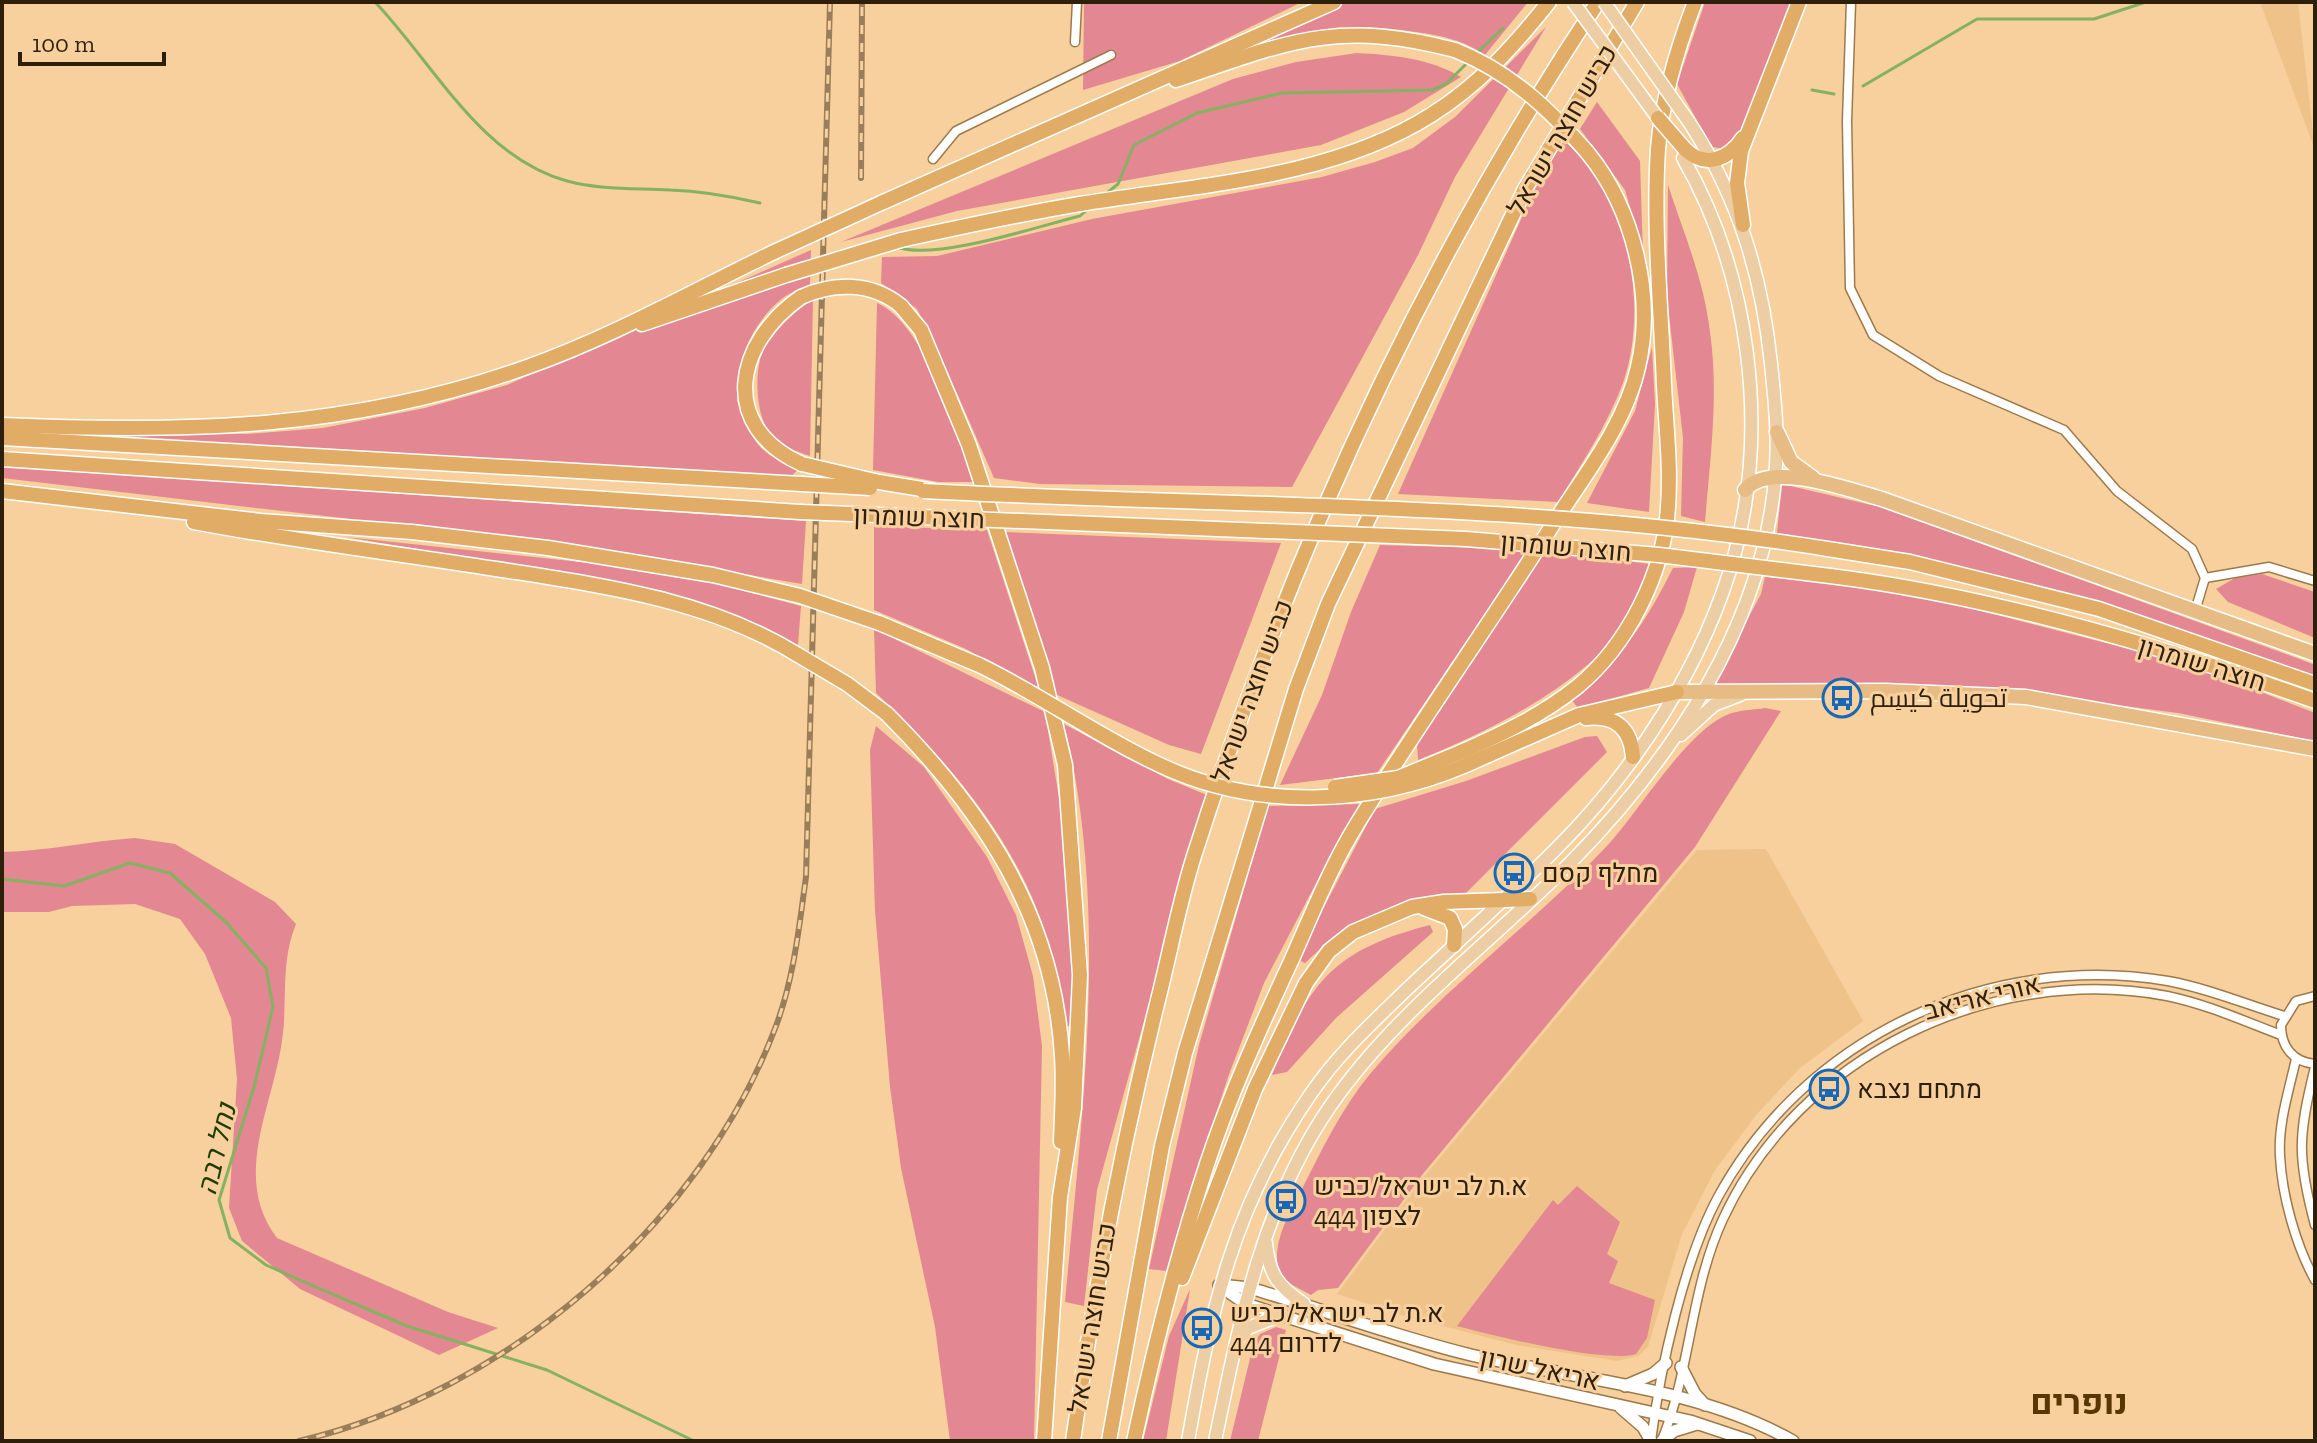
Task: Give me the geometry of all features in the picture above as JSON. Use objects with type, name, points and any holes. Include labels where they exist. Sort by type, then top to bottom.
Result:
[{"type":"highway","points":[[570,349],[881,203],[1078,114],[1200,66],[1334,2]]},
{"type":"highway","points":[[2,425],[178,430],[340,416],[479,382],[786,275],[901,240],[1077,204],[1319,162],[1377,142],[1429,117],[1470,88],[1506,54],[1549,2]]},
{"type":"highway","name":"כביש חוצה ישראל","points":[[1073,1441],[1090,1316],[1123,1140],[1193,858],[1285,598],[1353,439],[1472,204],[1598,2]]},
{"type":"highway","name":"כביש חוצה ישראל","points":[[1109,1441],[1162,1146],[1185,1053],[1296,689],[1328,604],[1525,189],[1637,2]]},
{"type":"highway","points":[[1464,759],[1578,686],[1623,635],[1653,572],[1664,533],[1669,487],[1658,234],[1658,145],[1671,76],[1695,2]]},
{"type":"highway","points":[[1743,225],[1737,183],[1745,135],[1799,2]]},
{"type":"highway","points":[[1134,1441],[1169,1288],[1208,1161],[1251,1047],[1318,898],[1355,828],[1586,474],[1627,401],[1638,368],[1643,332],[1641,291],[1628,223],[1605,173],[1539,100],[1479,59],[1405,38],[1342,33],[1200,66]]},
{"type":"highway","points":[[1658,118],[1683,153],[1699,159],[1713,161],[1728,154],[1745,135]]},
{"type":"highway","points":[[879,485],[802,464],[773,449],[757,433],[746,392],[757,341],[777,314],[801,297],[821,288],[850,286],[869,289],[901,306],[921,330],[969,445],[1042,668],[1065,765],[1080,975],[1074,1108],[1060,1197]]},
{"type":"highway","points":[[1777,432],[1791,462],[1828,485]]},
{"type":"highway","name":"חוצה שומרון","points":[[2,438],[802,484],[879,485],[927,491],[1597,521],[1751,536],[1910,562],[2099,609],[2315,684]]},
{"type":"highway","name":"חוצה שומרון","points":[[2,459],[800,512],[1466,539],[1659,555],[1909,586],[2196,658],[2315,701]]},
{"type":"highway","points":[[1745,490],[1751,483],[1776,476],[1828,485],[1940,518],[2315,654]]},
{"type":"highway","points":[[2,491],[548,548],[659,564],[800,596],[879,623],[979,665],[1186,776],[1275,796],[1330,797],[1384,791],[1616,703],[1703,690],[1885,691],[2026,697],[2315,749]]},
{"type":"highway","points":[[68,499],[289,540],[551,577],[665,599],[744,627],[847,684],[887,714],[962,795],[1007,861],[1024,899],[1049,979],[1062,1056],[1060,1197],[1044,1441]]},
{"type":"highway","points":[[1554,725],[1594,717],[1617,722],[1630,735],[1633,757]]},
{"type":"highway","points":[[1152,1365],[1231,1145],[1306,983],[1329,951],[1353,932],[1412,907],[1444,902],[1530,899]]},
{"type":"highway","points":[[1412,907],[1438,911],[1450,918],[1455,929],[1454,945]]},
{"type":"main road","points":[[1573,2],[1658,118]]},
{"type":"main road","points":[[1604,2],[1689,122],[1713,161],[1743,225],[1762,299],[1777,432],[1776,476],[1756,580],[1739,622],[1703,690],[1652,768]]},
{"type":"main road","points":[[1188,1441],[1219,1285],[1254,1192],[1311,1093],[1366,1027],[1559,846],[1633,757],[1677,692],[1727,578],[1736,550],[1745,490],[1750,403],[1747,359],[1737,297],[1708,204],[1683,153]]},
{"type":"main road","points":[[1215,1441],[1246,1304],[1266,1236],[1299,1160],[1329,1107],[1380,1043],[1578,854],[1652,768],[1714,705],[1757,692]]},
{"type":"main road","points":[[1266,1236],[1270,1273],[1281,1288],[1304,1304]]},
{"type":"main road","name":"אריאל שרון","points":[[1219,1285],[1250,1288],[1474,1356],[1706,1405],[1758,1423],[1793,1441]]},
{"type":"main road","name":"אריאל שרון","points":[[1219,1285],[1246,1304],[1434,1364],[1698,1424],[1750,1441]]},
{"type":"main road","points":[[1237,1342],[1248,1328],[1281,1315]]},
{"type":"main road","points":[[1623,1387],[1653,1374],[1666,1363]]},
{"type":"main road","points":[[1681,1367],[1695,1394],[1706,1405]]},
{"type":"main road","points":[[1618,1406],[1640,1423],[1651,1441]]},
{"type":"main road","points":[[1662,1441],[1674,1431],[1698,1424]]},
{"type":"street","points":[[1075,42],[1077,2]]},
{"type":"street","points":[[1851,2],[1847,121],[1850,288],[1873,335],[1939,376],[2064,430],[2117,491],[2192,549],[2205,578],[2195,611]]},
{"type":"street","points":[[933,159],[956,131],[1111,55]]},
{"type":"street","points":[[2205,578],[2269,567],[2315,581]]},
{"type":"street","name":"אורי אריאב","points":[[1651,1441],[1685,1278],[1719,1195],[1779,1109],[1843,1054],[1876,1033],[1950,999],[2037,980],[2080,977],[2167,981],[2284,1016]]},
{"type":"street","name":"אורי אריאב","points":[[1662,1441],[1699,1282],[1732,1202],[1764,1151],[1790,1119],[1840,1075],[1883,1045],[1969,1009],[2038,994],[2080,991],[2165,996],[2203,1005],[2281,1035]]},
{"type":"street","points":[[2315,996],[2296,1001],[2284,1016],[2281,1035],[2296,1059],[2315,1066],[2303,1116],[2299,1155],[2315,1225]]},
{"type":"street","points":[[2296,1059],[2283,1113],[2279,1156],[2295,1228],[2315,1280]]},
{"type":"shaded area","points":[[1084,2],[1302,2],[1180,61],[1083,90]]},
{"type":"shaded area","points":[[1342,2],[1528,2],[1485,55],[1444,37],[1367,28],[1324,30],[1234,52]]},
{"type":"shaded area","points":[[1705,2],[1793,2],[1740,133],[1731,144],[1721,148],[1711,146],[1677,84]]},
{"type":"shaded area","points":[[2260,2],[2298,2],[2315,150]]},
{"type":"shaded area","points":[[1546,27],[1455,177],[1418,255],[1292,487],[1040,484],[994,478],[917,309],[881,283],[882,257],[937,256],[1092,219],[1322,177],[1375,162],[1413,148],[1455,117]]},
{"type":"shaded area","points":[[1357,53],[1424,62],[1461,77],[1404,112],[1321,145],[957,211],[841,242],[1233,79],[1296,62]]},
{"type":"shaded area","points":[[1597,102],[1640,161],[1643,255],[1625,190],[1580,129]]},
{"type":"shaded area","points":[[1563,139],[1589,166],[1606,193],[1626,246],[1632,274],[1634,330],[1630,357],[1623,383],[1609,414],[1558,502],[1398,494],[1535,188]]},
{"type":"shaded area","points":[[1668,185],[1703,294],[1713,355],[1713,427],[1705,522],[1681,516],[1683,438],[1667,297]]},
{"type":"shaded area","points":[[811,250],[810,284],[781,299],[764,316],[745,350],[738,388],[746,426],[765,452],[798,470],[790,477],[541,466],[23,431],[247,434],[323,428],[425,408],[507,385]]},
{"type":"shaded area","points":[[813,299],[810,456],[781,443],[766,428],[759,405],[757,379],[765,347],[787,320]]},
{"type":"shaded area","points":[[877,303],[895,315],[925,356],[975,482],[938,482],[873,470]]},
{"type":"shaded area","points":[[1652,347],[1655,404],[1649,512],[1587,503],[1635,411]]},
{"type":"shaded area","points":[[2,467],[806,521],[802,584],[580,546],[2,478]]},
{"type":"shaded area","points":[[1782,484],[1880,507],[2305,661],[2315,665],[2315,678],[2097,601],[1925,559],[1777,533]]},
{"type":"shaded area","points":[[874,526],[987,530],[1039,689],[966,649],[874,610]]},
{"type":"shaded area","points":[[1004,532],[1281,543],[1201,754],[1169,745],[1055,694]]},
{"type":"shaded area","points":[[346,537],[637,568],[702,580],[801,606],[798,645],[743,619],[664,591]]},
{"type":"shaded area","points":[[1380,545],[1529,549],[1377,773],[1280,785],[1322,695],[1351,612]]},
{"type":"shaded area","points":[[1545,552],[1650,564],[1630,616],[1613,640],[1564,683],[1505,720],[1418,760],[1417,744]]},
{"type":"shaded area","points":[[1697,567],[1684,612],[1649,688],[1578,708],[1570,698],[1604,670],[1630,640],[1673,568]]},
{"type":"shaded area","points":[[2262,574],[2315,592],[2315,638],[2228,602],[2216,589],[2235,578]]},
{"type":"shaded area","points":[[1765,577],[1903,591],[2188,664],[2315,713],[2315,741],[2178,713],[2016,692],[1712,686],[1761,594]]},
{"type":"shaded area","points":[[874,629],[1045,712],[1067,847],[1074,1026],[1064,1026],[1053,962],[1039,915],[1004,844],[958,779],[876,693]]},
{"type":"shaded area","points":[[1765,708],[1781,711],[1695,847],[1422,1175],[1338,1288],[1318,1290],[1311,1295],[1281,1279],[1277,1255],[1281,1233],[1333,1129],[1370,1074],[1426,1014],[1606,847],[1697,737],[1729,714]]},
{"type":"shaded area","points":[[1064,724],[1168,779],[1207,795],[1097,1190],[1084,1306],[1065,1302],[1084,1085],[1089,939],[1086,866],[1078,794]]},
{"type":"shaded area","points":[[876,726],[924,767],[987,857],[1016,915],[1033,976],[1042,1046],[1034,1441],[950,1441],[935,1327],[901,1168],[890,1087],[875,911],[870,750]]},
{"type":"shaded area","points":[[1597,736],[1607,752],[1461,898],[1415,903],[1376,914],[1341,933],[1305,963],[1297,959],[1375,809],[1466,781],[1585,737]]},
{"type":"shaded area","points":[[1364,804],[1313,889],[1264,983],[1228,1077],[1166,1271],[1149,1269],[1199,1045],[1268,806]]},
{"type":"shaded area","points":[[135,838],[175,844],[275,902],[296,924],[286,968],[282,1041],[256,1166],[257,1191],[264,1215],[277,1238],[448,1312],[498,1328],[439,1355],[300,1289],[242,1241],[229,1208],[237,1079],[231,1018],[205,954],[180,919],[135,904],[72,906],[49,912],[2,912],[2,852]]},
{"type":"shaded area","points":[[1766,849],[1863,1021],[1800,1068],[1757,1114],[1715,1170],[1682,1234],[1648,1347],[1638,1356],[1617,1361],[1516,1345],[1405,1316],[1337,1294],[1423,1178],[1697,850]]},
{"type":"shaded area","points":[[1430,925],[1433,932],[1336,1018],[1287,1072],[1272,1075],[1298,1017],[1328,975],[1346,959],[1369,946]]},
{"type":"shaded area","points":[[1577,1186],[1620,1222],[1607,1254],[1618,1261],[1609,1283],[1655,1300],[1647,1338],[1636,1354],[1621,1356],[1576,1352],[1457,1326],[1553,1200],[1558,1205]]},
{"type":"shaded area","points":[[1190,1289],[1166,1441],[1143,1441],[1169,1336]]},
{"type":"shaded area","points":[[1276,1327],[1286,1330],[1258,1441],[1230,1441],[1254,1342],[1260,1334]]},
{"type":"waterway","points":[[375,2],[460,106],[509,152],[536,169],[567,181],[592,186],[693,191],[760,203]]},
{"type":"waterway","points":[[1863,86],[1977,19],[2094,19],[2146,2]]},
{"type":"waterway","points":[[1477,53],[1503,28]]},
{"type":"waterway","points":[[1107,193],[1118,184],[1134,145],[1197,113],[1282,93],[1432,90],[1446,84],[1469,61]]},
{"type":"waterway","points":[[1812,90],[1834,94]]},
{"type":"waterway","points":[[897,247],[935,250],[960,246],[1080,216],[1089,208]]},
{"type":"waterway","name":"נחל רבה","points":[[2,879],[64,886],[130,863],[170,873],[227,923],[266,968],[273,1007],[254,1087],[219,1200],[230,1238],[266,1265],[309,1284],[407,1326],[547,1370],[694,1441]]},
{"type":"railway","points":[[299,1441],[376,1418],[450,1384],[521,1341],[587,1290],[647,1232],[699,1168],[743,1099],[776,1026],[792,971],[806,877],[830,2]]},
{"type":"railway","points":[[861,178],[862,2]]},
{"type":"place","name":"تحويلة كيسِم","points":[[1842,698]]},
{"type":"place","name":"מחלף קסם","points":[[1514,873]]},
{"type":"place","name":"מתחם נצבא","points":[[1829,1089]]},
{"type":"place","name":"א.ת לב ישראל/כביש 444 לצפון","points":[[1286,1201]]},
{"type":"place","name":"א.ת לב ישראל/כביש 444 לדרום","points":[[1202,1328]]},
{"type":"district","name":"נופרים","points":[[2079,1402]]}]
